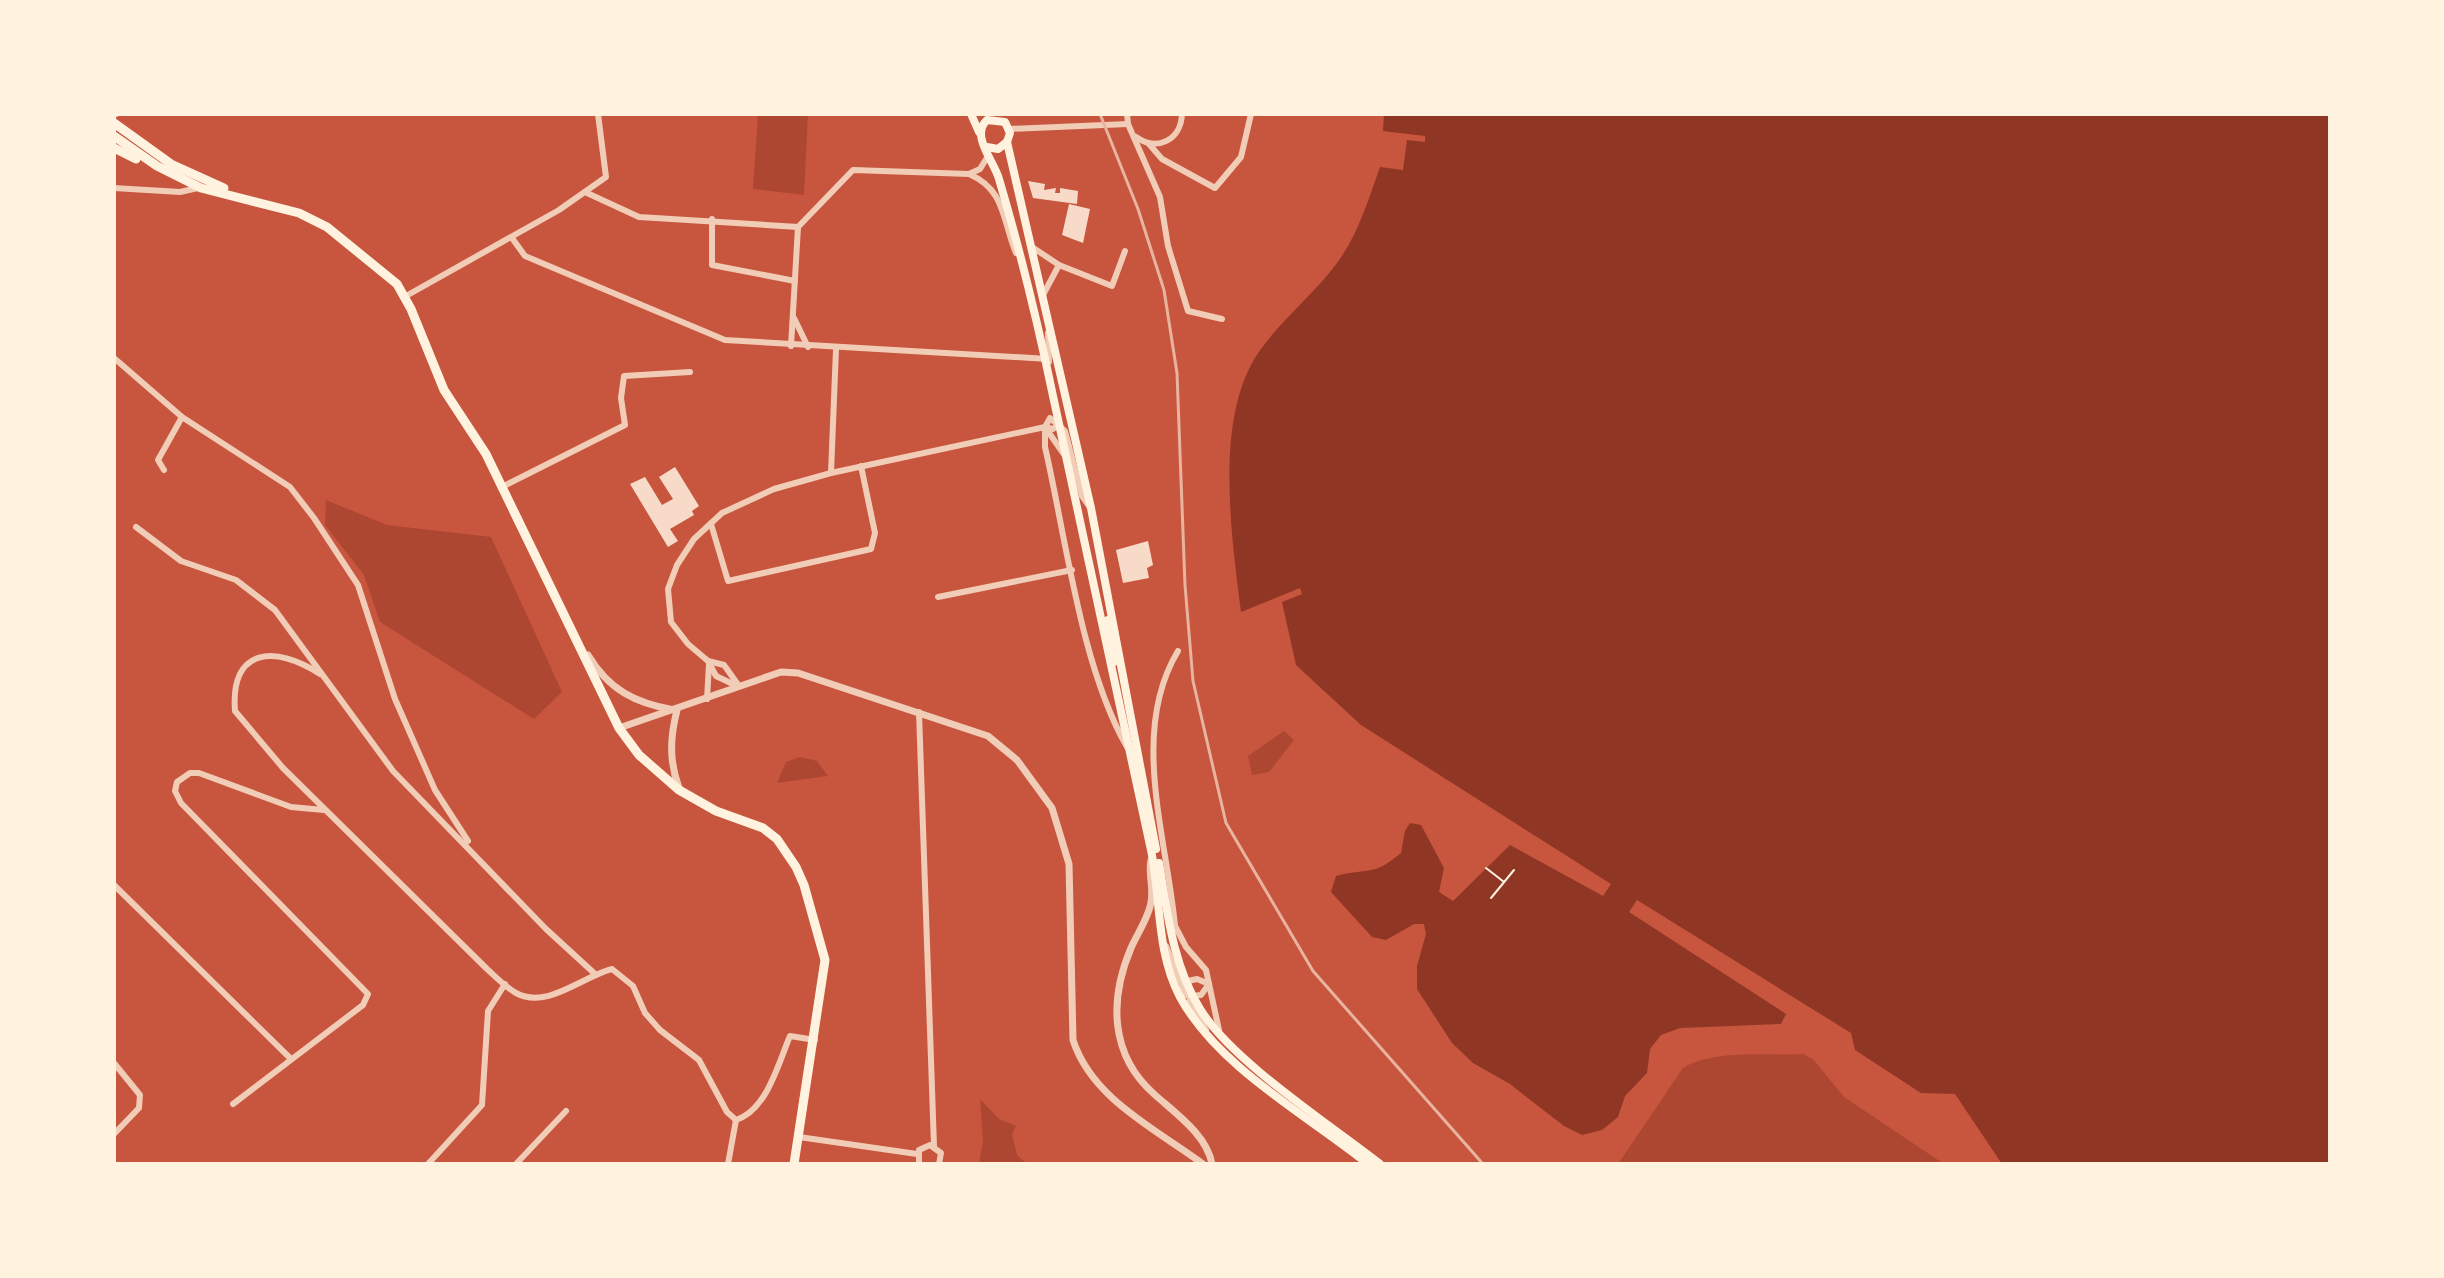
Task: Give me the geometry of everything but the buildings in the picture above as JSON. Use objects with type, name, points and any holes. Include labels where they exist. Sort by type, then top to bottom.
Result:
[{"type":"highway","points":[[115,115],[119,129],[157,166],[201,188]]},
{"type":"highway","points":[[119,129],[155,154],[212,183],[299,213],[327,227],[385,273],[406,296],[444,390],[486,454],[619,728],[639,755],[679,790],[716,811],[763,828],[777,839],[796,867],[811,903],[825,960],[794,1164]]},
{"type":"highway","points":[[114,148],[148,167],[201,188],[260,201]]},
{"type":"main road","points":[[971,114],[988,150],[1008,207],[1062,424],[1112,676],[1152,853],[1162,939],[1179,996],[1207,1035],[1237,1063],[1368,1164]]},
{"type":"main road","points":[[979,134],[985,122],[995,116],[1009,129],[1007,142],[1106,580],[1166,905],[1177,957],[1192,996],[1219,1034],[1252,1064],[1380,1164]]},
{"type":"main road","points":[[988,150],[998,149],[1007,142]]},
{"type":"main road","points":[[1106,580],[1114,661],[1112,676]]},
{"type":"street","points":[[406,296],[512,238],[587,193],[606,177],[598,114]]},
{"type":"street","points":[[1149,144],[1171,139],[1181,126],[1182,114]]},
{"type":"street","points":[[1136,137],[1149,144],[1162,159],[1215,188],[1228,177],[1241,157],[1251,114]]},
{"type":"street","points":[[1009,129],[1117,124],[1127,117],[1160,197],[1168,246],[1188,311],[1222,319]]},
{"type":"street","points":[[791,346],[798,227],[853,170],[969,174],[980,169],[988,150]]},
{"type":"street","points":[[969,174],[992,187],[1020,261]]},
{"type":"street","points":[[114,188],[180,192],[201,188]]},
{"type":"street","points":[[587,193],[639,217],[712,219],[798,227]]},
{"type":"street","points":[[712,219],[712,265],[795,281]]},
{"type":"street","points":[[512,238],[525,256],[725,340],[836,349],[1046,359]]},
{"type":"street","points":[[1032,247],[1059,265],[1112,286],[1125,251]]},
{"type":"street","points":[[1043,295],[1059,265]]},
{"type":"street","points":[[1048,317],[1046,359],[1082,496],[1091,508]]},
{"type":"street","points":[[794,318],[808,347]]},
{"type":"street","points":[[831,473],[836,349]]},
{"type":"street","points":[[114,358],[182,417],[290,487],[358,585],[395,699],[435,790],[477,854]]},
{"type":"street","points":[[502,487],[625,425],[621,398],[624,376],[690,372]]},
{"type":"street","points":[[1053,393],[1050,418],[1045,427],[1045,447],[1096,675],[1113,723],[1128,749]]},
{"type":"street","points":[[164,470],[158,460],[182,417]]},
{"type":"street","points":[[1050,418],[1062,424]]},
{"type":"street","points":[[739,686],[716,676],[708,661],[688,644],[671,622],[668,589],[677,565],[694,539],[722,513],[774,489],[831,473],[1045,427],[1053,429],[1062,424]]},
{"type":"street","points":[[1045,427],[1067,460]]},
{"type":"street","points":[[711,524],[728,581],[871,549],[875,533],[861,466]]},
{"type":"street","points":[[136,527],[181,561],[236,580],[275,610],[393,771],[477,854],[546,929],[594,973]]},
{"type":"street","points":[[938,597],[1072,570]]},
{"type":"street","points":[[563,615],[609,684],[639,703],[677,710]]},
{"type":"street","points":[[1178,651],[1167,668],[1155,716],[1154,760],[1175,926],[1186,947],[1206,970],[1219,1034]]},
{"type":"street","points":[[320,674],[295,658],[269,654],[248,665],[236,679],[235,711],[324,810],[517,994],[536,997],[564,992],[594,973],[612,969],[633,986],[645,1013],[699,1060],[727,1112],[736,1120]]},
{"type":"street","points":[[708,661],[724,665],[739,686]]},
{"type":"street","points":[[707,699],[708,661]]},
{"type":"street","points":[[619,728],[781,672],[798,673],[988,736],[1017,760],[1052,808],[1069,864],[1073,1040],[1079,1059],[1104,1091],[1203,1164]]},
{"type":"street","points":[[1096,675],[1112,676]]},
{"type":"street","points":[[677,710],[670,738],[672,764],[679,790]]},
{"type":"street","points":[[919,712],[934,1146],[941,1153],[939,1164]]},
{"type":"street","points":[[233,1104],[363,1005],[368,994],[366,987],[181,803],[175,791],[182,777],[199,773],[291,807],[324,810]]},
{"type":"street","points":[[1152,853],[1148,872],[1151,904],[1120,983],[1116,1006],[1119,1043],[1124,1059],[1138,1081],[1199,1138],[1207,1147],[1212,1164]]},
{"type":"street","points":[[114,885],[291,1059]]},
{"type":"street","points":[[1162,939],[1186,995],[1201,995],[1209,984]]},
{"type":"street","points":[[1188,981],[1197,979],[1209,984]]},
{"type":"street","points":[[428,1164],[482,1105],[488,1011],[505,984]]},
{"type":"street","points":[[1192,996],[1207,1035]]},
{"type":"street","points":[[736,1120],[749,1116],[768,1087],[790,1036],[815,1040]]},
{"type":"street","points":[[114,1063],[140,1095],[139,1108],[114,1134]]},
{"type":"street","points":[[516,1164],[566,1111]]},
{"type":"street","points":[[728,1164],[736,1120]]},
{"type":"street","points":[[799,1137],[917,1154],[926,1146],[934,1146]]},
{"type":"street","points":[[917,1154],[919,1164]]},
{"type":"path","points":[[1486,868],[1504,882]]},
{"type":"path","points":[[1491,898],[1514,870]]},
{"type":"shaded area","points":[[758,114],[808,114],[804,195],[753,189]]},
{"type":"shaded area","points":[[1384,114],[2330,114],[2330,1164],[2002,1164],[1955,1094],[1921,1093],[1855,1050],[1851,1033],[1637,900],[1629,912],[1786,1014],[1781,1024],[1680,1028],[1661,1035],[1650,1049],[1647,1073],[1625,1096],[1618,1117],[1602,1130],[1582,1135],[1564,1126],[1510,1084],[1473,1063],[1452,1043],[1417,989],[1417,966],[1426,934],[1424,924],[1414,924],[1386,940],[1372,937],[1331,892],[1336,876],[1376,869],[1391,861],[1401,853],[1405,831],[1410,823],[1421,825],[1444,868],[1439,892],[1453,901],[1510,845],[1603,896],[1611,884],[1361,725],[1296,665],[1282,602],[1302,594],[1300,588],[1241,612],[1231,520],[1233,421],[1251,365],[1267,340],[1342,256],[1361,219],[1380,167],[1403,170],[1407,140],[1425,142],[1425,136],[1383,131]]},
{"type":"shaded area","points":[[326,500],[387,525],[491,537],[562,692],[534,719],[380,622],[364,575],[325,525]]},
{"type":"shaded area","points":[[1284,731],[1294,740],[1269,772],[1252,775],[1248,756]]},
{"type":"shaded area","points":[[800,757],[817,761],[828,776],[777,783],[786,762]]},
{"type":"shaded area","points":[[1803,1054],[1813,1059],[1844,1097],[1944,1164],[1618,1164],[1683,1068],[1726,1056]]},
{"type":"shaded area","points":[[980,1099],[999,1119],[1016,1126],[1012,1134],[1017,1155],[1027,1164],[979,1164],[983,1141]]},
{"type":"railway","points":[[1100,114],[1138,209],[1164,290],[1177,373],[1185,585],[1193,681],[1226,823],[1313,971],[1483,1164]]}]
